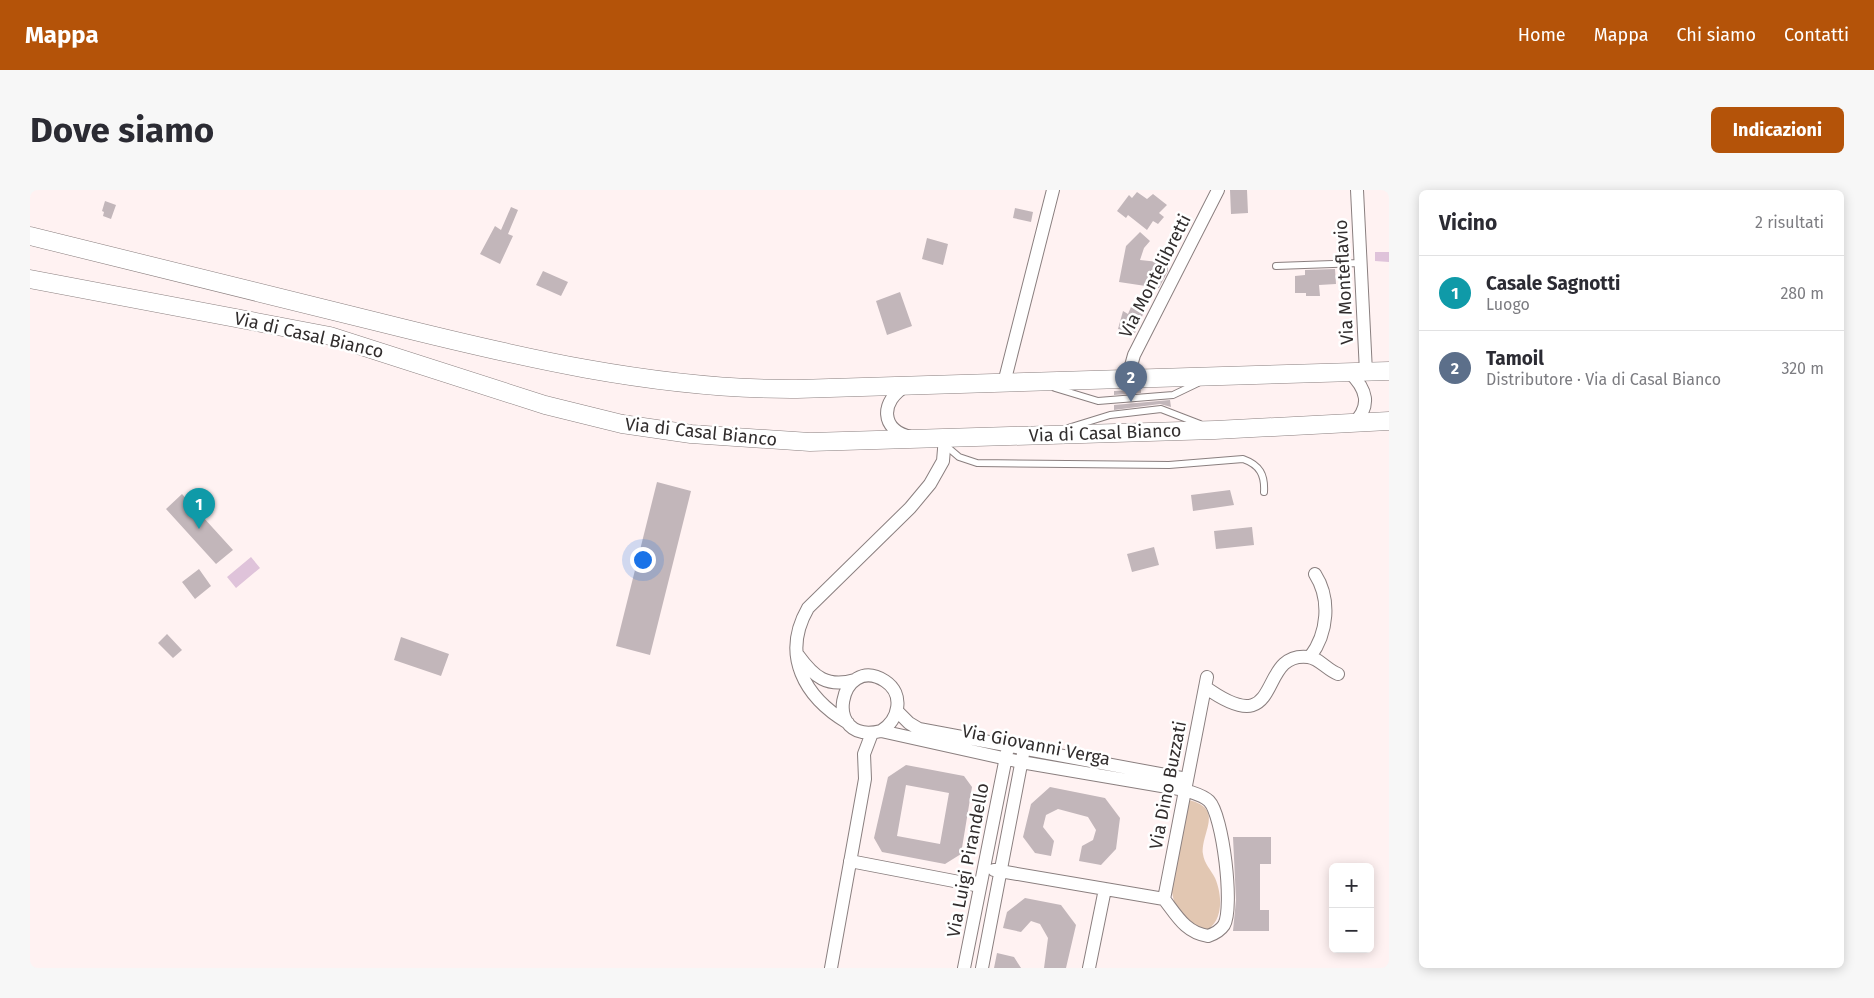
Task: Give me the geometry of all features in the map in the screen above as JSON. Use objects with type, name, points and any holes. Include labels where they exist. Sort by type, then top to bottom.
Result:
[{"type":"main road","name":"Via di Casal Bianco","points":[[30,236],[472,345],[619,373],[764,389],[1389,371]]},
{"type":"main road","name":"Via di Casal Bianco","points":[[30,279],[330,336],[390,353],[531,401],[647,428],[691,434],[792,442],[915,438],[945,441],[1042,435],[1215,430],[1389,421]]},
{"type":"street","points":[[1004,383],[1053,190]]},
{"type":"street","name":"Via Montelibretti","points":[[1127,380],[1134,354],[1218,190]]},
{"type":"street","name":"Via Monteflavio","points":[[1358,190],[1361,263],[1358,372]]},
{"type":"street","points":[[1353,424],[1364,411],[1366,398],[1358,372]]},
{"type":"street","points":[[906,386],[890,399],[888,417],[896,431],[915,438]]},
{"type":"street","points":[[876,732],[863,732],[835,715],[813,692],[800,674],[795,652],[799,625],[808,608],[919,497],[938,472],[943,461],[945,441]]},
{"type":"street","points":[[1315,574],[1323,586],[1326,604],[1323,634],[1318,647],[1310,657],[1322,664],[1328,671],[1338,674]]},
{"type":"street","points":[[795,652],[811,673],[827,681],[845,683],[864,677],[883,680],[896,694],[897,711],[894,720],[876,732],[864,754]]},
{"type":"street","name":"Via Dino Buzzati","points":[[1164,899],[1206,682],[1226,702],[1239,707],[1251,706],[1261,701],[1268,693],[1277,671],[1287,662],[1298,658],[1310,657]]},
{"type":"street","points":[[833,968],[865,779],[864,754],[841,705],[843,695],[855,680]]},
{"type":"street","name":"Via Giovanni Verga","points":[[897,711],[909,723],[919,729],[1025,748],[1186,784]]},
{"type":"street","name":"Via Giovanni Verga","points":[[876,732],[1021,762],[1186,784]]},
{"type":"street","name":"Via Luigi Pirandello","points":[[964,968],[1009,746]]},
{"type":"street","name":"Via Luigi Pirandello","points":[[982,968],[1025,748]]},
{"type":"street","points":[[984,868],[1164,899],[1188,930],[1197,935],[1208,936],[1223,926],[1228,912],[1227,888],[1217,816],[1210,802],[1186,784]]},
{"type":"street","points":[[850,861],[980,886]]},
{"type":"street","points":[[1089,968],[1105,889]]},
{"type":"lane","points":[[1276,266],[1361,263]]},
{"type":"lane","points":[[1036,382],[1098,401],[1173,395],[1212,376]]},
{"type":"lane","points":[[945,441],[959,457],[977,463],[1169,465],[1243,459],[1252,462],[1261,470],[1265,482],[1264,492]]},
{"type":"shaded area","points":[[1375,252],[1389,252],[1389,262],[1375,261]]},
{"type":"shaded area","points":[[251,557],[260,568],[236,588],[227,577]]},
{"type":"shaded area","points":[[1189,800],[1200,804],[1209,815],[1203,854],[1217,884],[1220,906],[1213,926],[1207,930],[1197,930],[1175,906],[1171,888]]},
{"type":"building","points":[[1230,190],[1247,190],[1248,213],[1231,214]]},
{"type":"building","points":[[1137,192],[1147,199],[1153,194],[1167,205],[1159,213],[1164,217],[1158,224],[1153,221],[1147,230],[1128,215],[1126,218],[1117,211],[1129,195],[1132,198]]},
{"type":"building","points":[[105,201],[116,205],[111,219],[103,216],[104,212],[102,211]]},
{"type":"building","points":[[511,207],[518,210],[508,234],[513,236],[500,264],[480,254],[495,226],[501,230]]},
{"type":"building","points":[[1015,208],[1033,212],[1031,222],[1013,218]]},
{"type":"building","points":[[1140,232],[1150,241],[1144,248],[1140,260],[1168,263],[1168,271],[1159,288],[1119,282],[1126,246]]},
{"type":"building","points":[[927,238],[948,244],[943,265],[922,259]]},
{"type":"building","points":[[1335,269],[1336,284],[1319,285],[1320,296],[1306,296],[1306,293],[1295,293],[1295,276],[1305,275],[1305,270]]},
{"type":"building","points":[[543,271],[568,282],[561,296],[536,285]]},
{"type":"building","points":[[900,292],[912,326],[887,335],[876,301]]},
{"type":"building","points":[[1131,307],[1144,312],[1135,333],[1127,329],[1125,332],[1118,329],[1123,311],[1128,314]]},
{"type":"building","points":[[1141,390],[1141,393],[1114,395],[1114,391]]},
{"type":"building","points":[[1170,400],[1171,407],[1160,404],[1114,410],[1114,405]]},
{"type":"building","points":[[657,482],[691,491],[650,655],[616,646]]},
{"type":"building","points":[[1230,490],[1234,505],[1193,511],[1191,495]]},
{"type":"building","points":[[182,494],[233,550],[216,564],[166,509]]},
{"type":"building","points":[[1252,527],[1254,545],[1216,549],[1214,531]]},
{"type":"building","points":[[1154,547],[1159,565],[1132,572],[1127,554]]},
{"type":"building","points":[[199,569],[211,586],[195,599],[182,582]]},
{"type":"building","points":[[167,634],[182,650],[173,658],[158,643]]},
{"type":"building","points":[[401,637],[449,654],[441,676],[394,660]]},
{"type":"building","points":[[906,765],[964,776],[972,787],[961,854],[945,864],[882,852],[874,838],[888,777]],"holes":[[[906,785],[949,793],[940,844],[897,836]]]},
{"type":"building","points":[[1050,787],[1105,798],[1120,818],[1116,849],[1101,865],[1079,861],[1082,846],[1093,840],[1096,830],[1088,817],[1058,809],[1046,815],[1043,827],[1054,841],[1051,856],[1035,853],[1023,837],[1031,804]]},
{"type":"building","points":[[1233,837],[1271,837],[1271,864],[1260,864],[1260,910],[1269,910],[1269,931],[1233,931],[1236,900]]},
{"type":"building","points":[[1025,898],[1061,905],[1076,925],[1066,968],[1044,968],[1048,938],[1040,924],[1031,921],[1021,932],[1003,928],[1007,912]]},
{"type":"building","points":[[997,953],[1014,957],[1021,968],[994,968]]},
{"type":"place","name":"Tamoil","points":[[1131,402]]},
{"type":"place","name":"Casale Sagnotti","points":[[199,529]]}]
